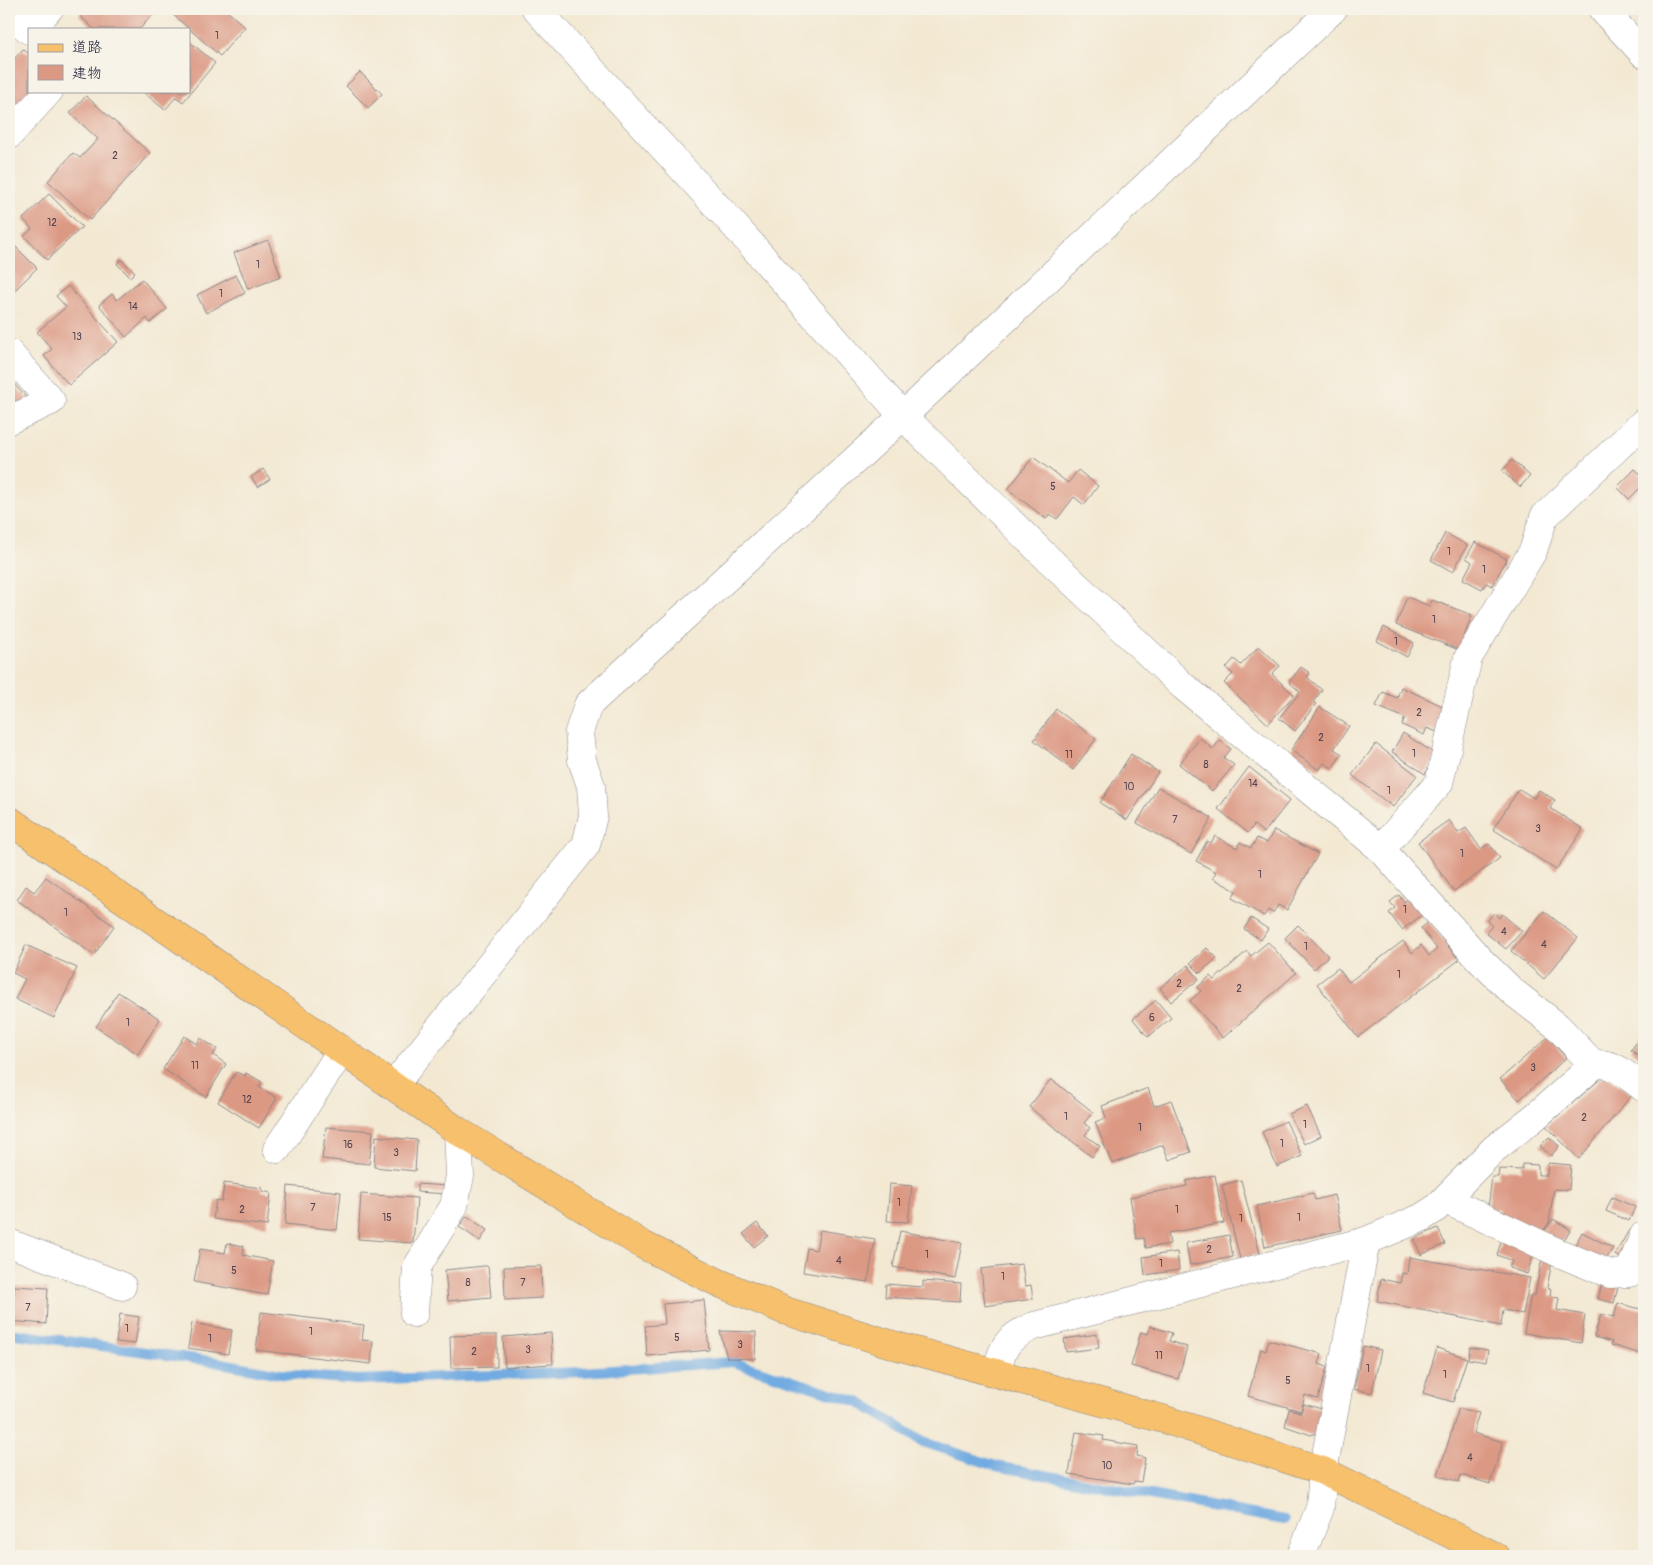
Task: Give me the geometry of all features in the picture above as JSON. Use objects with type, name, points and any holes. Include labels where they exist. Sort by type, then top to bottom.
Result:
[{"type":"main road","points":[[9,820],[458,1131],[643,1245],[719,1282],[786,1311],[897,1346],[1163,1419],[1323,1471],[1495,1556]]},
{"type":"street","points":[[31,28],[50,9]]},
{"type":"street","points":[[536,9],[734,225],[903,416],[1041,552],[1183,686],[1381,850],[1480,960],[1512,992],[1557,1026],[1594,1065]]},
{"type":"street","points":[[394,1085],[586,845],[593,816],[591,786],[582,760],[580,732],[588,705],[903,416],[1333,9]]},
{"type":"street","points":[[1602,9],[1644,54]]},
{"type":"street","points":[[9,13],[29,28]]},
{"type":"street","points":[[9,135],[49,92]]},
{"type":"street","points":[[9,353],[51,401],[9,420]]},
{"type":"street","points":[[1381,850],[1439,783],[1468,658],[1533,551],[1544,517],[1644,422]]},
{"type":"street","points":[[277,1149],[342,1050]]},
{"type":"street","points":[[996,1372],[1002,1349],[1016,1333],[1034,1326],[1366,1241],[1421,1218],[1446,1200],[1494,1150],[1594,1065],[1602,1063],[1612,1066],[1644,1088]]},
{"type":"street","points":[[414,1313],[417,1267],[454,1206],[460,1176],[458,1131]]},
{"type":"street","points":[[1446,1200],[1559,1253],[1610,1274],[1629,1273],[1644,1235]]},
{"type":"street","points":[[1301,1556],[1320,1508],[1323,1471],[1366,1241]]},
{"type":"street","points":[[9,1243],[122,1286]]},
{"type":"building","points":[[85,9],[93,9],[98,13],[102,9],[157,9],[141,28],[93,28],[79,15]]},
{"type":"building","points":[[173,9],[225,9],[245,27],[220,56],[170,12]]},
{"type":"building","points":[[190,42],[215,63],[183,102],[176,97],[165,110],[143,92],[190,92]]},
{"type":"building","points":[[23,49],[28,53],[28,92],[32,92],[9,118],[9,65]]},
{"type":"building","points":[[360,72],[382,94],[368,108],[346,86]]},
{"type":"building","points":[[86,96],[150,153],[90,220],[48,181],[73,153],[80,158],[98,139],[70,113]]},
{"type":"building","points":[[49,194],[82,227],[47,260],[24,236],[32,229],[23,219]]},
{"type":"building","points":[[9,240],[37,268],[9,296]]},
{"type":"building","points":[[268,240],[281,277],[248,289],[234,253]]},
{"type":"building","points":[[121,259],[135,272],[130,277],[117,264]]},
{"type":"building","points":[[236,275],[245,293],[206,313],[197,295]]},
{"type":"building","points":[[142,279],[167,309],[150,323],[147,318],[126,337],[99,305],[112,294],[117,300]]},
{"type":"building","points":[[68,286],[118,342],[69,385],[44,356],[52,349],[37,332],[66,307],[56,296]]},
{"type":"building","points":[[9,378],[31,403],[9,410]]},
{"type":"building","points":[[1033,457],[1068,483],[1078,470],[1098,486],[1084,505],[1074,497],[1057,519],[1050,514],[1046,519],[1008,489]]},
{"type":"building","points":[[1512,460],[1530,476],[1520,487],[1502,471]]},
{"type":"building","points":[[263,469],[270,479],[258,487],[251,477]]},
{"type":"building","points":[[1635,469],[1644,477],[1644,484],[1629,499],[1617,487]]},
{"type":"building","points":[[1445,533],[1467,545],[1453,572],[1431,560]]},
{"type":"building","points":[[1475,542],[1507,559],[1492,586],[1486,583],[1482,589],[1463,579],[1472,562],[1466,558]]},
{"type":"building","points":[[1407,597],[1430,606],[1432,600],[1472,615],[1459,650],[1396,625]]},
{"type":"building","points":[[1384,627],[1414,643],[1407,657],[1377,641]]},
{"type":"building","points":[[1259,646],[1280,666],[1272,674],[1294,695],[1268,724],[1224,683],[1233,674],[1226,668],[1234,659],[1241,665]]},
{"type":"building","points":[[1301,667],[1310,673],[1307,677],[1322,690],[1313,702],[1316,704],[1295,731],[1279,718],[1300,692],[1289,682]]},
{"type":"building","points":[[1401,687],[1447,708],[1437,732],[1427,728],[1424,735],[1402,725],[1405,718],[1376,706],[1383,692],[1397,698]]},
{"type":"building","points":[[1320,707],[1349,726],[1334,749],[1342,754],[1332,768],[1324,763],[1319,770],[1291,750]]},
{"type":"building","points":[[1056,709],[1096,739],[1073,770],[1034,740]]},
{"type":"building","points":[[1403,733],[1437,755],[1425,774],[1392,752]]},
{"type":"building","points":[[1200,738],[1213,749],[1220,740],[1231,749],[1224,758],[1234,765],[1212,791],[1179,764]]},
{"type":"building","points":[[1376,744],[1417,775],[1393,807],[1352,775]]},
{"type":"building","points":[[1131,754],[1158,772],[1127,820],[1100,803]]},
{"type":"building","points":[[1249,767],[1290,800],[1264,833],[1254,825],[1248,833],[1218,809]]},
{"type":"building","points":[[1158,787],[1212,818],[1191,854],[1137,823]]},
{"type":"building","points":[[1519,789],[1534,798],[1539,790],[1555,800],[1550,808],[1583,829],[1556,870],[1493,829]]},
{"type":"building","points":[[1449,820],[1458,833],[1466,828],[1481,849],[1489,844],[1500,858],[1454,891],[1418,842]]},
{"type":"building","points":[[1274,830],[1318,854],[1287,910],[1278,905],[1273,913],[1268,910],[1264,916],[1232,898],[1236,891],[1213,878],[1216,872],[1196,861],[1207,841],[1211,843],[1215,836],[1237,848],[1240,842],[1251,848],[1257,838],[1267,843]]},
{"type":"building","points":[[46,877],[114,926],[94,955],[17,900],[26,886],[34,892]]},
{"type":"building","points":[[1399,895],[1404,902],[1409,898],[1422,915],[1402,930],[1389,913],[1395,908],[1390,902]]},
{"type":"building","points":[[1544,911],[1578,938],[1544,979],[1511,951]]},
{"type":"building","points":[[1494,913],[1499,918],[1502,914],[1522,931],[1506,949],[1486,933],[1492,926],[1487,921]]},
{"type":"building","points":[[1251,918],[1268,929],[1261,940],[1244,929]]},
{"type":"building","points":[[1429,922],[1459,960],[1358,1037],[1317,984],[1338,968],[1349,982],[1403,941],[1412,953],[1421,945],[1429,956],[1437,949],[1421,928]]},
{"type":"building","points":[[1298,925],[1328,956],[1314,969],[1285,938]]},
{"type":"building","points":[[1268,942],[1296,973],[1223,1038],[1190,1001],[1201,991],[1198,987],[1210,976],[1214,980],[1247,951],[1251,956]]},
{"type":"building","points":[[26,945],[77,968],[54,1018],[15,999],[25,979],[13,973]]},
{"type":"building","points":[[1207,948],[1217,958],[1200,973],[1190,963]]},
{"type":"building","points":[[1188,965],[1199,979],[1171,1002],[1160,988]]},
{"type":"building","points":[[118,992],[160,1019],[138,1054],[96,1027]]},
{"type":"building","points":[[1156,1000],[1171,1018],[1148,1037],[1133,1019]]},
{"type":"building","points":[[1644,1032],[1644,1060],[1631,1050]]},
{"type":"building","points":[[184,1036],[197,1044],[200,1038],[217,1049],[213,1055],[226,1064],[206,1097],[163,1069]]},
{"type":"building","points":[[1548,1037],[1566,1058],[1519,1100],[1500,1079]]},
{"type":"building","points":[[236,1072],[245,1076],[246,1073],[262,1082],[259,1087],[277,1098],[259,1128],[218,1102]]},
{"type":"building","points":[[1605,1075],[1632,1095],[1579,1159],[1546,1126]]},
{"type":"building","points":[[1051,1079],[1093,1112],[1084,1123],[1090,1128],[1085,1135],[1100,1146],[1092,1157],[1029,1107]]},
{"type":"building","points":[[1148,1088],[1154,1106],[1171,1100],[1191,1152],[1169,1160],[1163,1145],[1112,1164],[1095,1122],[1106,1118],[1102,1106]]},
{"type":"building","points":[[1307,1106],[1321,1136],[1304,1144],[1289,1114]]},
{"type":"building","points":[[1286,1121],[1302,1156],[1277,1167],[1262,1132]]},
{"type":"building","points":[[326,1127],[373,1131],[369,1164],[322,1159]]},
{"type":"building","points":[[376,1136],[417,1140],[415,1171],[374,1167]]},
{"type":"building","points":[[1549,1137],[1559,1146],[1551,1156],[1540,1146]]},
{"type":"building","points":[[1548,1163],[1571,1165],[1569,1190],[1554,1189],[1549,1223],[1542,1232],[1499,1218],[1500,1209],[1488,1208],[1492,1177],[1498,1177],[1499,1169],[1522,1170],[1522,1164],[1538,1165],[1538,1175],[1547,1175]]},
{"type":"building","points":[[1215,1175],[1224,1223],[1168,1233],[1170,1244],[1146,1248],[1144,1238],[1137,1239],[1130,1197],[1187,1186],[1186,1181]]},
{"type":"building","points":[[1241,1180],[1260,1254],[1240,1259],[1222,1185]]},
{"type":"building","points":[[224,1183],[262,1188],[262,1191],[271,1193],[267,1226],[213,1219],[216,1200],[222,1201]]},
{"type":"building","points":[[417,1184],[448,1186],[448,1194],[417,1192]]},
{"type":"building","points":[[890,1184],[912,1186],[908,1222],[887,1221]]},
{"type":"building","points":[[288,1186],[341,1192],[337,1230],[285,1224]]},
{"type":"building","points":[[1313,1193],[1315,1200],[1334,1195],[1342,1230],[1265,1247],[1257,1206]]},
{"type":"building","points":[[361,1194],[417,1198],[413,1243],[358,1239]]},
{"type":"building","points":[[1612,1197],[1635,1207],[1629,1221],[1606,1211]]},
{"type":"building","points":[[467,1216],[487,1230],[480,1241],[459,1227]]},
{"type":"building","points":[[1553,1219],[1571,1230],[1560,1245],[1541,1235]]},
{"type":"building","points":[[757,1223],[768,1236],[754,1247],[743,1234]]},
{"type":"building","points":[[1438,1228],[1445,1244],[1421,1255],[1414,1239]]},
{"type":"building","points":[[820,1230],[875,1239],[868,1282],[803,1272],[807,1248],[816,1250]]},
{"type":"building","points":[[1629,1230],[1641,1236],[1628,1262],[1615,1255]]},
{"type":"building","points":[[900,1231],[962,1243],[955,1279],[893,1267]]},
{"type":"building","points":[[1582,1232],[1613,1248],[1602,1266],[1572,1251]]},
{"type":"building","points":[[1229,1235],[1233,1257],[1190,1265],[1186,1243]]},
{"type":"building","points":[[1503,1236],[1536,1247],[1527,1274],[1509,1268],[1512,1261],[1497,1255]]},
{"type":"building","points":[[227,1243],[244,1246],[243,1255],[273,1261],[267,1295],[194,1282],[200,1249],[225,1253]]},
{"type":"building","points":[[1177,1252],[1179,1270],[1145,1275],[1143,1257]]},
{"type":"building","points":[[1409,1257],[1530,1278],[1523,1314],[1503,1310],[1501,1326],[1377,1301],[1381,1279],[1400,1283],[1402,1273],[1407,1274]]},
{"type":"building","points":[[1542,1258],[1552,1261],[1547,1288],[1551,1289],[1550,1296],[1559,1298],[1557,1310],[1585,1315],[1581,1343],[1524,1333],[1531,1295],[1535,1295]]},
{"type":"building","points":[[1022,1264],[1025,1286],[1031,1285],[1033,1299],[985,1306],[981,1269]]},
{"type":"building","points":[[488,1266],[491,1297],[448,1301],[445,1270]]},
{"type":"building","points":[[541,1266],[542,1298],[505,1300],[504,1267]]},
{"type":"building","points":[[1603,1279],[1619,1283],[1614,1303],[1598,1299]]},
{"type":"building","points":[[923,1281],[961,1284],[960,1302],[885,1297],[886,1284],[923,1287]]},
{"type":"building","points":[[14,1286],[48,1288],[46,1324],[9,1321],[9,1294],[14,1294]]},
{"type":"building","points":[[704,1300],[709,1350],[647,1356],[645,1326],[665,1324],[663,1304]]},
{"type":"building","points":[[1618,1303],[1644,1310],[1644,1355],[1611,1345],[1612,1342],[1594,1337],[1601,1314],[1614,1317]]},
{"type":"building","points":[[261,1312],[364,1325],[362,1340],[373,1341],[371,1364],[256,1350]]},
{"type":"building","points":[[120,1314],[139,1317],[135,1344],[116,1342]]},
{"type":"building","points":[[192,1323],[232,1330],[228,1354],[188,1348]]},
{"type":"building","points":[[1150,1326],[1172,1333],[1169,1341],[1187,1347],[1178,1379],[1131,1366],[1141,1332],[1148,1334]]},
{"type":"building","points":[[720,1331],[756,1332],[755,1359],[727,1358]]},
{"type":"building","points":[[551,1333],[553,1364],[505,1367],[503,1337]]},
{"type":"building","points":[[1097,1334],[1099,1348],[1066,1352],[1064,1339]]},
{"type":"building","points":[[497,1335],[497,1367],[451,1368],[450,1336]]},
{"type":"building","points":[[1269,1340],[1322,1354],[1319,1364],[1327,1367],[1318,1399],[1305,1395],[1301,1411],[1248,1396],[1261,1349],[1266,1351]]},
{"type":"building","points":[[1363,1346],[1381,1350],[1372,1393],[1354,1389]]},
{"type":"building","points":[[1470,1347],[1488,1350],[1486,1362],[1468,1359]]},
{"type":"building","points":[[1437,1348],[1467,1358],[1453,1402],[1423,1393]]},
{"type":"building","points":[[1304,1404],[1325,1410],[1322,1431],[1311,1435],[1285,1426],[1289,1409],[1300,1412],[1300,1414]]},
{"type":"building","points":[[1459,1408],[1479,1413],[1473,1433],[1503,1442],[1490,1484],[1461,1475],[1459,1482],[1438,1475]]},
{"type":"building","points":[[1076,1432],[1104,1436],[1103,1440],[1138,1446],[1137,1456],[1145,1458],[1141,1482],[1134,1481],[1133,1484],[1069,1474]]},
{"type":"waterway","points":[[9,1333],[210,1361],[280,1374],[357,1380],[582,1372],[733,1362],[859,1402],[923,1442],[996,1466],[1284,1520]]}]
